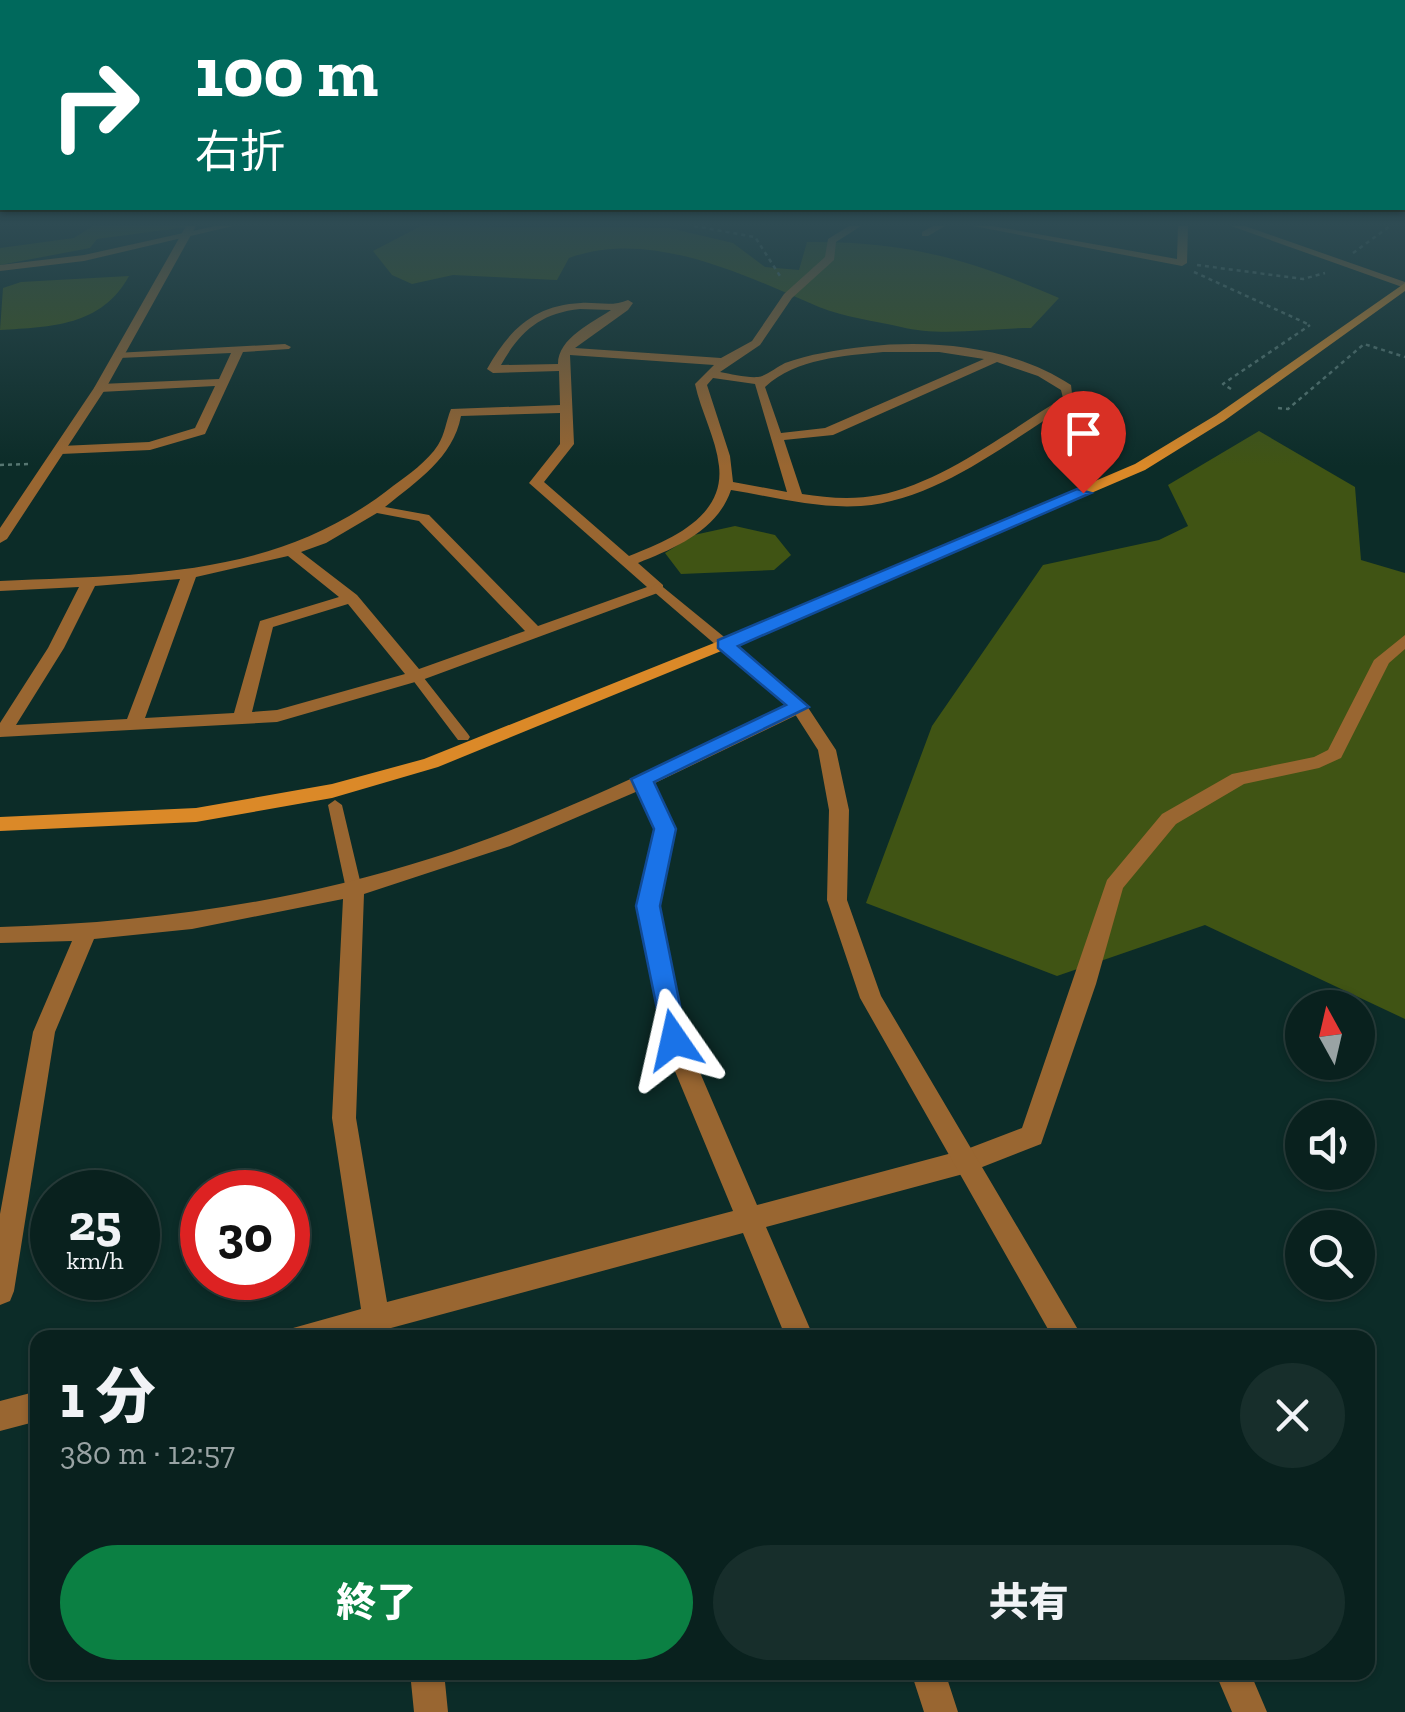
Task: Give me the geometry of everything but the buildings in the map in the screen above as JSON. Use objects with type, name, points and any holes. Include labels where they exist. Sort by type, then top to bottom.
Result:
[{"type":"main road","points":[[0,824],[196,815],[332,791],[472,749],[1140,467],[1220,418],[1376,306]]},
{"type":"street","points":[[0,539],[100,388],[146,306]]},
{"type":"street","points":[[564,367],[493,368],[507,339],[542,312],[574,306],[626,306],[588,330],[568,350],[562,408],[567,444],[536,482],[800,707],[827,750],[839,810],[836,900],[871,998],[1064,1330]]},
{"type":"street","points":[[626,562],[679,541],[704,522],[724,486],[727,470],[701,384],[723,362],[756,343],[781,306]]},
{"type":"street","points":[[119,355],[285,347]]},
{"type":"street","points":[[60,450],[150,446],[200,431],[240,349]]},
{"type":"street","points":[[568,350],[723,362]]},
{"type":"street","points":[[708,374],[761,381],[809,357],[926,350],[1030,366],[1067,388],[1070,399],[928,481],[888,498],[864,502],[724,486]]},
{"type":"street","points":[[776,437],[828,432],[994,358]]},
{"type":"street","points":[[761,381],[796,497]]},
{"type":"street","points":[[100,388],[224,382]]},
{"type":"street","points":[[0,586],[190,573],[272,561],[381,510],[450,442],[455,412],[562,408]]},
{"type":"street","points":[[381,510],[424,518],[537,634]]},
{"type":"street","points":[[293,553],[351,598],[463,737]]},
{"type":"street","points":[[134,725],[190,573]]},
{"type":"street","points":[[90,580],[56,648],[3,732],[277,716],[416,676],[658,588]]},
{"type":"street","points":[[242,717],[266,624],[351,598]]},
{"type":"street","points":[[336,805],[354,889],[344,1118],[378,1328],[749,1219],[967,1161],[1032,1136],[1085,984],[1114,885],[1169,819],[1239,780],[1319,762],[1334,754],[1382,660],[1405,640]]},
{"type":"street","points":[[0,935],[85,935],[214,921],[354,889],[501,842],[800,707]]},
{"type":"street","points":[[642,779],[665,829],[648,906],[674,1040],[797,1330]]},
{"type":"street","points":[[0,1291],[44,1032],[85,935]]},
{"type":"street","points":[[0,1416],[30,1408]]},
{"type":"street","points":[[428,1680],[431,1712]]},
{"type":"street","points":[[931,1680],[941,1712]]},
{"type":"street","points":[[1236,1680],[1250,1712]]},
{"type":"path","points":[[1230,389],[1223,384],[1310,325],[1265,306]]},
{"type":"path","points":[[1278,408],[1288,409],[1364,344],[1405,357]]},
{"type":"green space","points":[[2,306],[104,306],[74,321],[0,330]]},
{"type":"green space","points":[[819,306],[1052,306],[1031,328],[949,332],[916,330]]},
{"type":"green space","points":[[1259,431],[1355,487],[1361,560],[1405,573],[1405,1019],[1375,1005],[1375,990],[1343,990],[1205,925],[1057,976],[866,903],[932,726],[1043,565],[1159,540],[1188,526],[1168,485]]},
{"type":"green space","points":[[735,526],[775,535],[791,555],[774,570],[681,574],[665,553],[694,535]]},
{"type":"route","points":[[674,1040],[648,906],[665,829],[642,779],[800,707],[725,644],[1083,493]]}]
